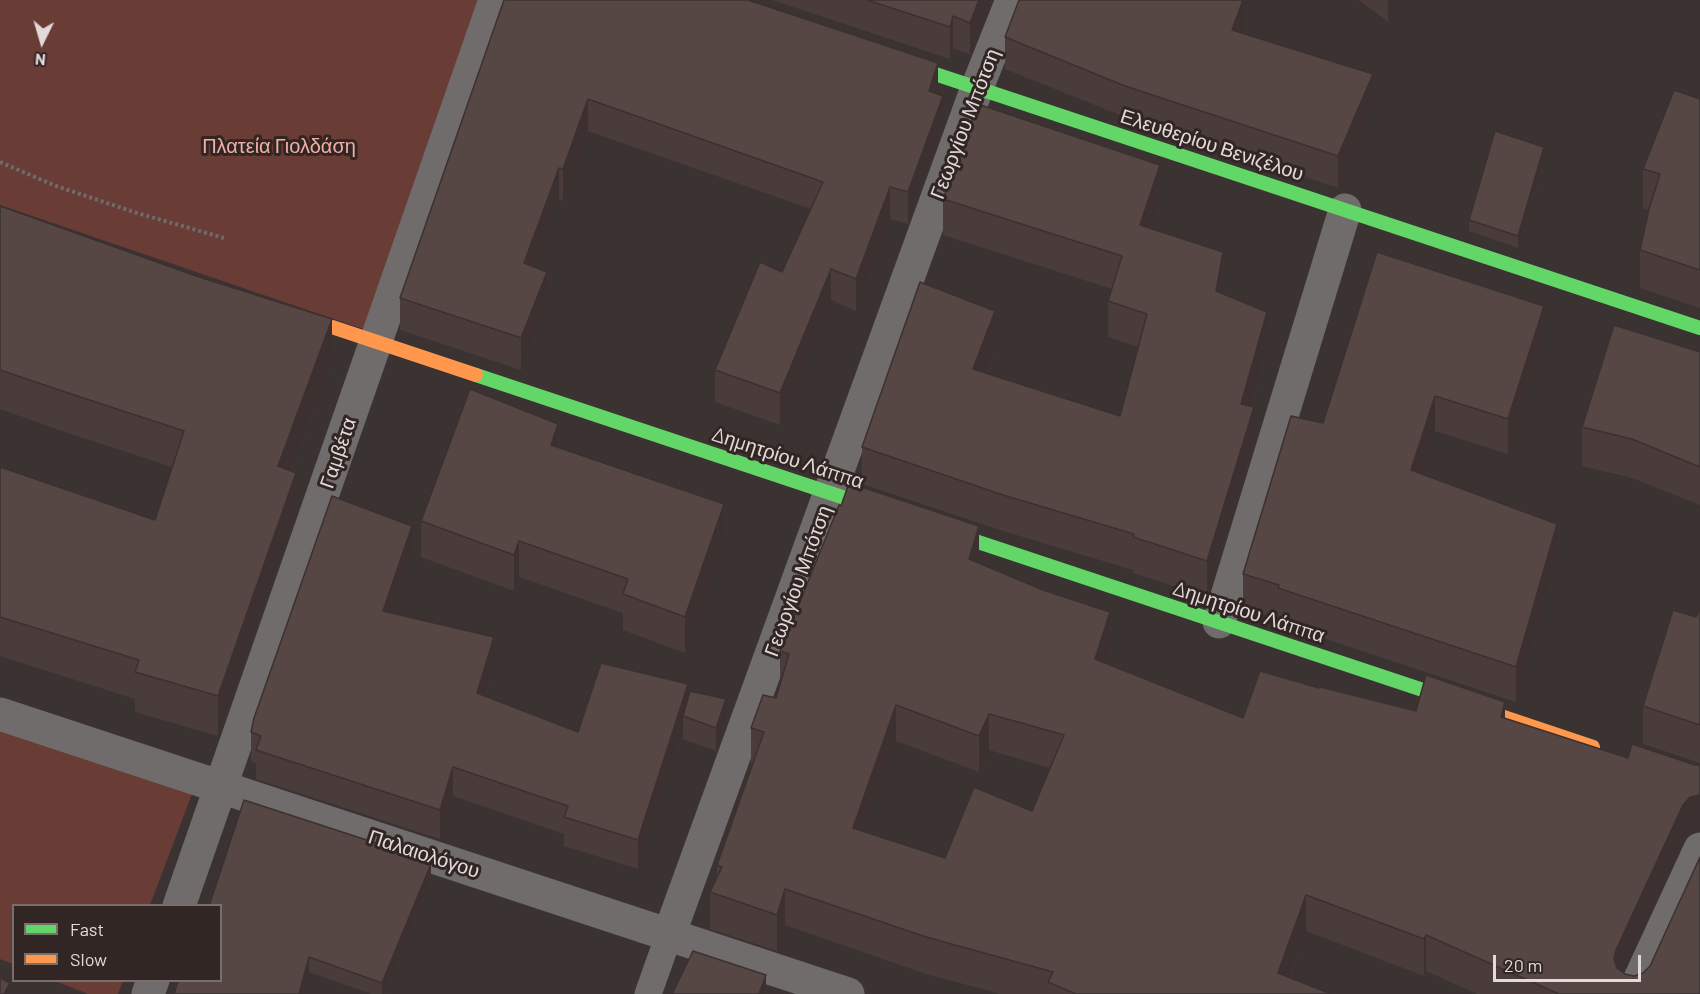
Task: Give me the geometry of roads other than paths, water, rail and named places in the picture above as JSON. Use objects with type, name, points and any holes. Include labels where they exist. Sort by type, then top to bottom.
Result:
[{"type":"street","name":"Γαμβέτα","points":[[180,904],[495,0]]},
{"type":"street","name":"Γεωργίου Μπότση","points":[[669,935],[977,88],[1012,0]]},
{"type":"street","name":"Ελευθερίου Βενιζέλου","points":[[889,58],[1700,328]]},
{"type":"street","points":[[1220,622],[1345,210]]},
{"type":"street","name":"Δημητρίου Λάππα","points":[[277,308],[896,515]]},
{"type":"street","name":"Δημητρίου Λάππα","points":[[919,522],[1611,753]]},
{"type":"street","name":"Παλαιολόγου","points":[[0,714],[848,994]]},
{"type":"street","points":[[1633,994],[1700,849]]},
{"type":"lane","name":"Γεωργίου Μπότση","points":[[648,994],[669,935]]},
{"type":"park label","name":"Πλατεία Γιολδάση","points":[[279,146]]}]
